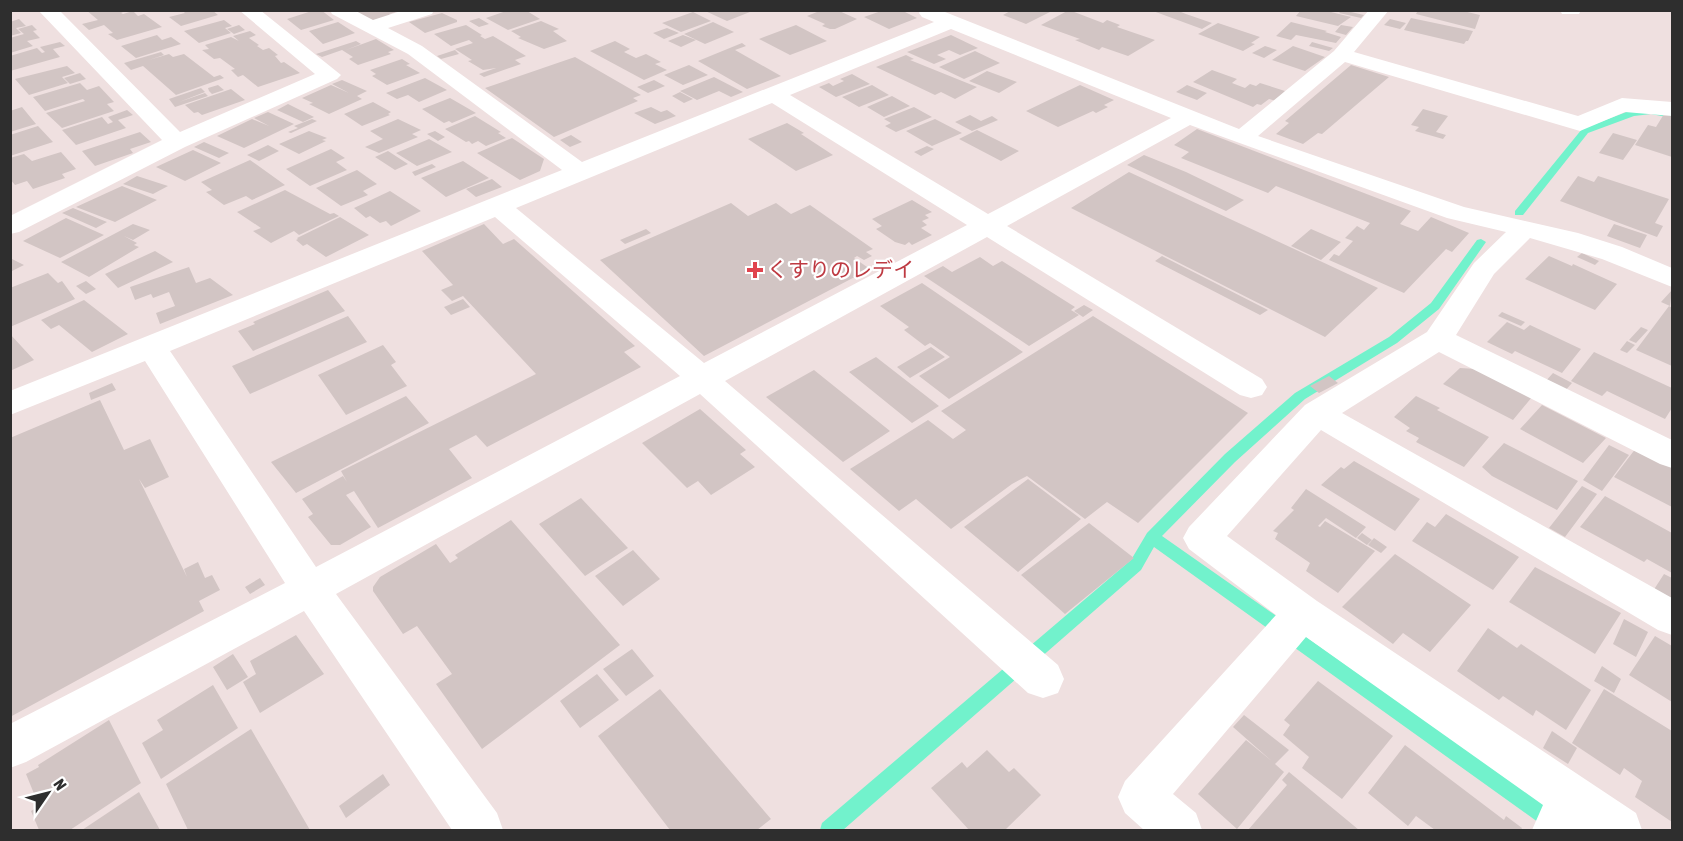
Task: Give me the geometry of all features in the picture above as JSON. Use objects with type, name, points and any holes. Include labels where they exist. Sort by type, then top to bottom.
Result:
[{"type":"street","points":[[46,10],[89,50],[177,142]]},
{"type":"street","points":[[10,226],[177,142],[330,75],[248,10]]},
{"type":"street","points":[[339,10],[415,50],[580,172]]},
{"type":"street","points":[[371,27],[425,10]]},
{"type":"street","points":[[925,10],[1242,138],[1456,213],[1522,230],[1569,238],[1672,278]]},
{"type":"street","points":[[1242,138],[1341,55],[1380,10]]},
{"type":"street","points":[[10,404],[950,22]]},
{"type":"street","points":[[1341,55],[1580,124],[1622,105],[1672,109]]},
{"type":"street","points":[[773,94],[1251,387]]},
{"type":"street","points":[[10,747],[310,589],[1189,117]]},
{"type":"street","points":[[498,206],[702,378],[1031,668]]},
{"type":"street","points":[[1522,230],[1509,246],[1484,269],[1438,339],[1317,413],[1202,538],[1292,626],[1564,814],[1618,831]]},
{"type":"street","points":[[1438,339],[1672,455]]},
{"type":"street","points":[[151,346],[310,589],[480,831]]},
{"type":"street","points":[[1317,413],[1672,618]]},
{"type":"street","points":[[1179,831],[1141,797],[1292,626]]},
{"type":"building","points":[[86,10],[127,10],[121,13],[123,14],[133,11],[138,16],[144,14],[162,27],[117,40],[108,34],[113,33],[104,25],[89,30],[82,24],[98,20]]},
{"type":"building","points":[[182,10],[212,10],[218,15],[181,26],[169,17],[185,13]]},
{"type":"building","points":[[321,10],[334,20],[301,30],[287,19]]},
{"type":"building","points":[[354,10],[394,10],[396,12],[389,14],[393,17],[371,23]]},
{"type":"building","points":[[509,10],[527,11],[540,19],[508,30],[486,18]]},
{"type":"building","points":[[703,10],[747,10],[750,12],[727,21]]},
{"type":"building","points":[[822,10],[837,10],[857,19],[830,29],[822,26],[825,24],[807,16]]},
{"type":"building","points":[[884,10],[901,10],[917,18],[889,29],[864,17]]},
{"type":"building","points":[[1012,10],[1054,10],[1026,24],[1003,15]]},
{"type":"building","points":[[1069,10],[1103,23],[1107,20],[1120,25],[1117,27],[1155,40],[1128,56],[1102,47],[1099,50],[1075,40],[1080,39],[1041,25]]},
{"type":"building","points":[[1176,10],[1212,23],[1202,29],[1153,11]]},
{"type":"building","points":[[1301,10],[1323,10],[1351,17],[1338,26],[1296,16]]},
{"type":"building","points":[[1342,10],[1353,10],[1351,12],[1364,15],[1361,18],[1339,13]]},
{"type":"building","points":[[1418,10],[1459,10],[1480,15],[1475,29],[1416,14]]},
{"type":"building","points":[[693,12],[711,21],[681,32],[662,23]]},
{"type":"building","points":[[442,13],[457,22],[425,33],[409,22]]},
{"type":"building","points":[[479,18],[489,24],[479,27],[469,21]]},
{"type":"building","points":[[1411,18],[1473,31],[1464,44],[1404,30]]},
{"type":"building","points":[[19,19],[26,26],[16,28],[21,33],[10,36],[10,22]]},
{"type":"building","points":[[1390,19],[1406,23],[1400,29],[1384,25]]},
{"type":"building","points":[[224,20],[232,26],[225,28],[231,33],[199,43],[184,31]]},
{"type":"building","points":[[541,21],[559,29],[553,31],[567,41],[544,49],[518,38],[521,37],[511,31]]},
{"type":"building","points":[[338,22],[355,33],[323,44],[309,31]]},
{"type":"building","points":[[713,22],[734,32],[705,44],[684,34]]},
{"type":"building","points":[[1291,22],[1341,37],[1336,43],[1296,35],[1291,40],[1276,36]]},
{"type":"building","points":[[1218,23],[1260,37],[1251,43],[1255,44],[1243,51],[1198,34]]},
{"type":"building","points":[[32,25],[37,30],[33,31],[40,38],[27,41],[33,46],[10,53],[10,38],[24,34],[18,29]]},
{"type":"building","points":[[239,25],[245,30],[234,34],[227,29]]},
{"type":"building","points":[[466,25],[485,39],[493,36],[526,56],[515,60],[521,64],[484,77],[479,74],[496,68],[483,70],[468,61],[472,60],[455,49],[473,43],[469,40],[451,46],[434,34]]},
{"type":"building","points":[[796,25],[827,41],[790,55],[759,39]]},
{"type":"building","points":[[1341,25],[1353,27],[1346,35],[1335,32]]},
{"type":"building","points":[[667,28],[679,33],[664,39],[653,33]]},
{"type":"building","points":[[250,31],[256,35],[249,38],[259,45],[257,46],[263,50],[269,48],[278,55],[275,56],[281,63],[284,62],[300,73],[258,87],[243,75],[238,77],[231,70],[235,69],[220,58],[214,59],[202,50],[209,49],[205,45],[231,37],[239,41],[233,36]]},
{"type":"building","points":[[157,35],[162,40],[171,37],[181,44],[136,58],[121,46]]},
{"type":"building","points":[[683,35],[696,40],[681,47],[668,41]]},
{"type":"building","points":[[951,35],[978,48],[960,55],[949,50],[937,55],[946,59],[934,64],[907,52]]},
{"type":"building","points":[[376,39],[394,50],[388,52],[391,54],[358,65],[349,59],[353,57],[342,50],[322,57],[316,54],[356,41],[361,44],[346,50]]},
{"type":"building","points":[[615,41],[630,49],[624,52],[636,58],[646,54],[661,62],[655,64],[667,70],[644,80],[590,51]]},
{"type":"building","points":[[60,42],[65,46],[53,49],[60,57],[10,71],[10,56],[37,48],[42,53],[45,52],[40,47]]},
{"type":"building","points":[[1312,42],[1333,48],[1329,51],[1309,46]]},
{"type":"building","points":[[742,43],[746,46],[735,50],[781,76],[747,89],[698,61]]},
{"type":"building","points":[[1265,46],[1277,50],[1264,58],[1252,53]]},
{"type":"building","points":[[1293,46],[1325,57],[1305,71],[1272,60]]},
{"type":"building","points":[[455,50],[459,54],[441,59],[437,56]]},
{"type":"building","points":[[975,51],[1000,63],[964,79],[939,67]]},
{"type":"building","points":[[161,52],[164,55],[149,60],[169,54],[173,57],[184,54],[214,77],[220,75],[224,78],[176,95],[143,66],[131,70],[124,63]]},
{"type":"building","points":[[906,55],[914,59],[910,60],[977,87],[955,99],[941,92],[935,95],[876,67]]},
{"type":"building","points":[[575,57],[641,95],[633,98],[638,101],[554,137],[485,88]]},
{"type":"building","points":[[402,59],[410,64],[406,65],[420,73],[387,85],[372,76],[376,74],[370,70]]},
{"type":"building","points":[[689,65],[708,75],[683,85],[664,75]]},
{"type":"building","points":[[1351,65],[1389,77],[1322,134],[1318,133],[1303,144],[1276,134],[1289,123],[1285,121]]},
{"type":"building","points":[[67,66],[75,73],[62,77],[68,83],[29,95],[15,79]]},
{"type":"building","points":[[1212,70],[1237,79],[1232,83],[1245,88],[1250,84],[1256,86],[1260,83],[1285,91],[1276,101],[1269,99],[1253,107],[1193,82]]},
{"type":"building","points":[[987,71],[1017,82],[999,93],[969,81]]},
{"type":"building","points":[[80,73],[86,79],[70,84],[64,78]]},
{"type":"building","points":[[852,74],[870,84],[836,97],[819,87],[829,83],[833,86],[844,81],[840,79]]},
{"type":"building","points":[[714,77],[743,92],[731,97],[719,91],[697,100],[680,91]]},
{"type":"building","points":[[425,78],[447,90],[419,102],[408,95],[397,99],[386,93]]},
{"type":"building","points":[[342,80],[367,91],[357,96],[362,99],[329,114],[302,98],[331,85],[349,93],[332,84]]},
{"type":"building","points":[[654,80],[665,86],[648,93],[637,87]]},
{"type":"building","points":[[80,83],[87,90],[99,86],[114,102],[107,104],[114,111],[62,128],[46,113],[85,101],[83,99],[45,111],[33,97]]},
{"type":"building","points":[[218,85],[224,90],[212,94],[209,91],[208,88]]},
{"type":"building","points":[[872,85],[889,95],[859,107],[842,97]]},
{"type":"building","points":[[1080,85],[1114,100],[1104,105],[1108,107],[1096,113],[1093,111],[1058,127],[1026,111]]},
{"type":"building","points":[[1187,85],[1207,93],[1197,100],[1176,92]]},
{"type":"building","points":[[201,88],[205,92],[179,102],[205,93],[208,96],[175,107],[169,99]]},
{"type":"building","points":[[231,89],[245,100],[202,115],[198,112],[194,113],[185,105]]},
{"type":"building","points":[[680,92],[693,99],[684,103],[672,96]]},
{"type":"building","points":[[892,96],[910,106],[884,117],[867,107]]},
{"type":"building","points":[[450,98],[476,113],[452,123],[449,121],[444,123],[422,109]]},
{"type":"building","points":[[373,102],[391,112],[388,114],[390,115],[362,126],[344,114]]},
{"type":"building","points":[[288,104],[314,117],[303,122],[277,110]]},
{"type":"building","points":[[22,107],[36,124],[10,132],[10,111]]},
{"type":"building","points":[[651,107],[661,112],[667,110],[676,116],[655,124],[634,113]]},
{"type":"building","points":[[914,107],[932,117],[896,132],[885,126],[891,123],[884,119]]},
{"type":"building","points":[[1423,109],[1448,116],[1436,132],[1446,135],[1443,139],[1415,131],[1419,127],[1411,125]]},
{"type":"building","points":[[127,110],[133,115],[118,120],[126,128],[76,145],[62,130],[102,117],[108,124],[113,122],[108,117]]},
{"type":"building","points":[[268,112],[294,124],[244,148],[217,136],[252,119],[269,126],[254,118]]},
{"type":"building","points":[[1664,114],[1672,116],[1672,157],[1635,145],[1648,125],[1656,127]]},
{"type":"building","points":[[970,115],[981,121],[992,116],[998,120],[972,131],[955,122]]},
{"type":"building","points":[[475,116],[501,132],[498,133],[506,138],[486,146],[478,141],[472,144],[445,129]]},
{"type":"building","points":[[312,119],[317,121],[291,133],[288,132],[298,128],[294,126]]},
{"type":"building","points":[[398,119],[421,130],[412,134],[418,137],[379,153],[365,147],[383,139],[370,131]]},
{"type":"building","points":[[935,119],[962,133],[932,146],[906,131]]},
{"type":"building","points":[[787,123],[833,155],[796,171],[748,139]]},
{"type":"building","points":[[38,126],[53,142],[10,156],[10,135]]},
{"type":"building","points":[[1197,129],[1411,211],[1400,224],[1418,231],[1431,217],[1469,233],[1452,252],[1446,249],[1404,293],[1329,260],[1334,254],[1339,256],[1353,241],[1345,238],[1357,226],[1364,230],[1370,223],[1276,186],[1268,193],[1181,158],[1189,152],[1174,145]]},
{"type":"building","points":[[977,130],[1019,151],[1001,161],[959,139]]},
{"type":"building","points":[[309,131],[327,138],[322,140],[326,141],[299,154],[279,144]]},
{"type":"building","points":[[435,131],[445,137],[438,141],[427,134]]},
{"type":"building","points":[[140,132],[151,142],[130,149],[133,153],[95,166],[82,151]]},
{"type":"building","points":[[1613,133],[1637,140],[1623,160],[1599,153]]},
{"type":"building","points":[[571,135],[582,142],[570,147],[560,140]]},
{"type":"building","points":[[512,138],[544,159],[540,171],[520,180],[477,153]]},
{"type":"building","points":[[429,139],[452,152],[417,166],[396,153]]},
{"type":"building","points":[[204,142],[229,153],[219,158],[194,147]]},
{"type":"building","points":[[268,145],[279,151],[259,161],[247,155]]},
{"type":"building","points":[[927,146],[934,149],[921,156],[914,152]]},
{"type":"building","points":[[331,149],[345,158],[336,162],[347,170],[310,186],[286,169]]},
{"type":"building","points":[[193,150],[221,163],[185,181],[156,167]]},
{"type":"building","points":[[388,151],[408,164],[395,170],[375,157]]},
{"type":"building","points":[[61,152],[76,169],[62,174],[65,178],[33,189],[27,181],[15,185],[10,179],[10,158],[24,154],[32,161]]},
{"type":"building","points":[[1144,155],[1244,200],[1226,211],[1127,165]]},
{"type":"building","points":[[250,160],[285,185],[252,200],[246,196],[224,205],[206,192],[212,190],[201,182]]},
{"type":"building","points":[[463,161],[489,178],[446,197],[421,178]]},
{"type":"building","points":[[432,164],[436,167],[415,176],[412,172]]},
{"type":"building","points":[[357,170],[377,184],[363,191],[368,195],[341,206],[316,188]]},
{"type":"building","points":[[1129,172],[1378,288],[1325,337],[1071,208]]},
{"type":"building","points":[[137,176],[168,186],[153,194],[123,184]]},
{"type":"building","points":[[1578,176],[1594,182],[1598,176],[1669,199],[1655,223],[1663,226],[1657,237],[1560,201]]},
{"type":"building","points":[[492,179],[502,187],[476,197],[466,189]]},
{"type":"building","points":[[122,186],[157,200],[115,222],[76,207]]},
{"type":"building","points":[[285,190],[330,214],[334,213],[339,216],[299,235],[294,231],[271,243],[253,231],[261,228],[237,212]]},
{"type":"building","points":[[390,191],[421,211],[391,226],[386,221],[380,223],[370,216],[366,218],[354,208]]},
{"type":"building","points":[[912,200],[932,212],[925,215],[929,218],[922,221],[927,225],[921,228],[932,235],[912,245],[909,242],[905,245],[895,242],[876,229],[882,226],[872,219]]},
{"type":"building","points":[[731,203],[748,216],[776,203],[791,214],[810,205],[873,249],[866,252],[872,256],[864,260],[857,256],[854,258],[870,269],[704,356],[600,260]]},
{"type":"building","points":[[73,208],[107,222],[96,228],[62,213]]},
{"type":"building","points":[[340,217],[369,235],[326,257],[307,244],[303,246],[296,240],[297,238]]},
{"type":"building","points":[[66,218],[104,235],[60,258],[23,241]]},
{"type":"building","points":[[133,224],[150,230],[133,240],[124,236],[137,243],[134,245],[139,247],[89,277],[61,262]]},
{"type":"building","points":[[484,224],[503,244],[514,239],[635,346],[624,352],[641,367],[487,447],[476,435],[449,449],[472,478],[378,528],[354,491],[346,495],[371,527],[340,545],[331,545],[308,517],[313,514],[302,499],[343,476],[347,482],[341,471],[536,374],[463,296],[452,301],[441,290],[453,285],[422,251]]},
{"type":"building","points":[[1614,224],[1647,235],[1640,248],[1607,236]]},
{"type":"building","points":[[646,229],[651,233],[625,244],[620,240]]},
{"type":"building","points":[[1311,229],[1341,242],[1321,260],[1291,246]]},
{"type":"building","points":[[155,251],[173,262],[118,288],[105,274]]},
{"type":"building","points":[[1582,253],[1599,261],[1595,265],[1577,257]]},
{"type":"building","points":[[1162,256],[1268,310],[1260,315],[1155,261]]},
{"type":"building","points":[[1549,256],[1617,284],[1595,310],[1525,279]]},
{"type":"building","points":[[980,257],[993,266],[1002,261],[1075,307],[1071,310],[1079,315],[1029,346],[924,276],[943,266],[952,272]]},
{"type":"building","points":[[10,258],[24,265],[10,272]]},
{"type":"building","points":[[189,267],[196,283],[210,278],[233,295],[160,324],[156,313],[175,306],[169,292],[153,298],[151,294],[135,300],[130,287]]},
{"type":"building","points":[[48,273],[58,283],[62,281],[75,299],[10,327],[10,288]]},
{"type":"building","points":[[86,281],[96,289],[86,294],[76,286]]},
{"type":"building","points":[[922,283],[1023,352],[949,399],[919,376],[950,357],[930,343],[925,346],[904,330],[909,327],[880,306]]},
{"type":"building","points":[[328,290],[345,311],[253,351],[238,331],[255,324],[253,322]]},
{"type":"building","points":[[1672,290],[1670,306],[1661,302]]},
{"type":"building","points":[[463,299],[470,307],[451,315],[444,307]]},
{"type":"building","points":[[84,300],[128,334],[92,352],[59,325],[51,329],[41,320]]},
{"type":"building","points":[[1084,305],[1093,310],[1083,317],[1074,311]]},
{"type":"building","points":[[1669,306],[1672,308],[1672,366],[1636,350]]},
{"type":"building","points":[[1502,312],[1525,322],[1521,326],[1498,316]]},
{"type":"building","points":[[348,316],[367,342],[250,394],[232,366]]},
{"type":"building","points":[[1093,316],[1248,413],[1138,523],[1107,502],[1085,519],[1027,476],[1012,484],[951,529],[916,499],[899,511],[850,469],[928,420],[953,439],[966,430],[941,411]]},
{"type":"building","points":[[1507,322],[1524,330],[1530,325],[1581,349],[1562,373],[1515,351],[1512,354],[1487,342]]},
{"type":"building","points":[[1641,327],[1648,330],[1636,343],[1629,340]]},
{"type":"building","points":[[10,334],[34,360],[10,371]]},
{"type":"building","points":[[1627,341],[1635,345],[1627,353],[1620,350]]},
{"type":"building","points":[[383,345],[396,362],[391,365],[407,386],[346,415],[318,375]]},
{"type":"building","points":[[931,347],[945,357],[910,378],[897,367]]},
{"type":"building","points":[[1594,352],[1672,388],[1672,408],[1665,419],[1607,391],[1602,396],[1571,381]]},
{"type":"building","points":[[876,357],[939,406],[912,423],[849,372]]},
{"type":"building","points":[[1460,368],[1476,369],[1532,397],[1513,420],[1443,384]]},
{"type":"building","points":[[814,370],[890,431],[843,462],[766,397]]},
{"type":"building","points":[[1553,373],[1572,383],[1564,392],[1544,383]]},
{"type":"building","points":[[1329,376],[1338,383],[1319,393],[1310,386]]},
{"type":"building","points":[[112,383],[116,390],[91,400],[89,393]]},
{"type":"building","points":[[406,396],[429,423],[296,493],[271,462]]},
{"type":"building","points":[[1416,396],[1440,408],[1437,410],[1489,437],[1464,467],[1416,442],[1419,438],[1406,431],[1410,428],[1394,417]]},
{"type":"building","points":[[100,400],[124,450],[150,439],[169,477],[145,488],[139,479],[187,577],[184,569],[198,562],[205,578],[212,575],[220,590],[199,601],[204,611],[10,717],[10,438]]},
{"type":"building","points":[[1542,405],[1606,438],[1583,463],[1520,429]]},
{"type":"building","points":[[700,409],[746,450],[740,454],[755,467],[711,495],[698,481],[687,488],[642,443]]},
{"type":"building","points":[[1504,443],[1578,481],[1557,510],[1492,476],[1482,467]]},
{"type":"building","points":[[1609,445],[1629,455],[1602,491],[1583,480]]},
{"type":"building","points":[[1636,448],[1672,467],[1672,507],[1614,477]]},
{"type":"building","points":[[1354,461],[1420,499],[1395,531],[1321,485],[1341,467],[1344,469]]},
{"type":"building","points":[[1028,479],[1081,519],[1018,572],[964,527]]},
{"type":"building","points":[[1582,486],[1597,494],[1565,537],[1549,528]]},
{"type":"building","points":[[1306,489],[1366,527],[1356,538],[1326,518],[1318,526],[1320,527],[1325,521],[1375,551],[1338,593],[1306,571],[1310,563],[1275,539],[1278,533],[1273,531],[1294,510],[1291,508]]},
{"type":"building","points":[[1605,496],[1672,533],[1672,573],[1647,559],[1644,562],[1580,527]]},
{"type":"building","points":[[581,498],[628,548],[585,576],[539,524]]},
{"type":"building","points":[[1446,514],[1519,557],[1493,590],[1412,541],[1427,522],[1435,527]]},
{"type":"building","points":[[511,520],[620,645],[482,749],[436,684],[452,674],[417,626],[403,634],[373,591],[373,587],[380,577],[436,544],[450,563],[458,558],[455,555]]},
{"type":"building","points":[[1089,523],[1134,558],[1065,614],[1021,575]]},
{"type":"building","points":[[1362,533],[1372,540],[1367,545],[1357,538]]},
{"type":"building","points":[[1374,538],[1387,547],[1381,553],[1368,545]]},
{"type":"building","points":[[633,550],[660,579],[623,606],[595,576]]},
{"type":"building","points":[[1395,554],[1471,605],[1430,652],[1403,633],[1393,644],[1342,607]]},
{"type":"building","points":[[1535,567],[1621,613],[1595,654],[1509,602]]},
{"type":"building","points":[[1664,574],[1672,578],[1672,602],[1653,591]]},
{"type":"building","points":[[260,578],[265,585],[250,594],[245,587]]},
{"type":"building","points":[[1624,619],[1648,632],[1636,657],[1613,644]]},
{"type":"building","points":[[1488,628],[1517,648],[1521,644],[1591,690],[1566,730],[1536,710],[1533,716],[1503,696],[1499,700],[1457,671]]},
{"type":"building","points":[[296,635],[324,674],[260,713],[243,682],[256,674],[250,661]]},
{"type":"building","points":[[1655,636],[1672,646],[1672,702],[1629,675]]},
{"type":"building","points":[[632,649],[654,676],[626,696],[603,669]]},
{"type":"building","points":[[233,654],[248,677],[227,690],[213,667]]},
{"type":"building","points":[[1602,666],[1621,679],[1614,693],[1594,681]]},
{"type":"building","points":[[597,674],[619,700],[580,728],[560,701]]},
{"type":"building","points":[[1318,681],[1393,736],[1342,799],[1302,768],[1309,757],[1283,735],[1290,725],[1284,720]]},
{"type":"building","points":[[213,685],[238,728],[161,779],[142,743],[163,730],[157,720]]},
{"type":"building","points":[[660,689],[771,819],[757,830],[670,830],[598,736]]},
{"type":"building","points":[[1604,689],[1672,731],[1672,822],[1635,797],[1642,781],[1624,768],[1620,775],[1572,743]]},
{"type":"building","points":[[1244,715],[1289,750],[1275,764],[1284,772],[1237,829],[1198,794],[1246,740],[1273,762],[1233,727]]},
{"type":"building","points":[[109,720],[141,783],[70,830],[39,830],[31,811],[39,806],[26,774]]},
{"type":"building","points":[[251,729],[310,830],[188,830],[166,784]]},
{"type":"building","points":[[1552,731],[1577,748],[1568,764],[1543,748]]},
{"type":"building","points":[[1405,745],[1504,820],[1506,816],[1522,828],[1521,830],[1435,830],[1416,816],[1408,826],[1368,793]]},
{"type":"building","points":[[987,750],[1009,772],[1014,768],[1041,795],[1005,830],[969,830],[931,788],[962,762],[967,768]]},
{"type":"building","points":[[1289,772],[1359,830],[1248,830],[1287,785],[1282,780]]},
{"type":"building","points":[[383,774],[390,785],[346,818],[339,806]]},
{"type":"building","points":[[139,792],[160,830],[82,830]]},
{"type":"waterway","points":[[1519,213],[1585,131],[1632,113],[1651,111],[1672,115]]},
{"type":"waterway","points":[[1152,537],[1230,458],[1300,396],[1393,340],[1435,306],[1481,242]]},
{"type":"waterway","points":[[829,830],[1136,565],[1152,537]]},
{"type":"waterway","points":[[1152,537],[1565,830]]},
{"type":"place","name":"くすりのレデイ","points":[[755,270]]}]
